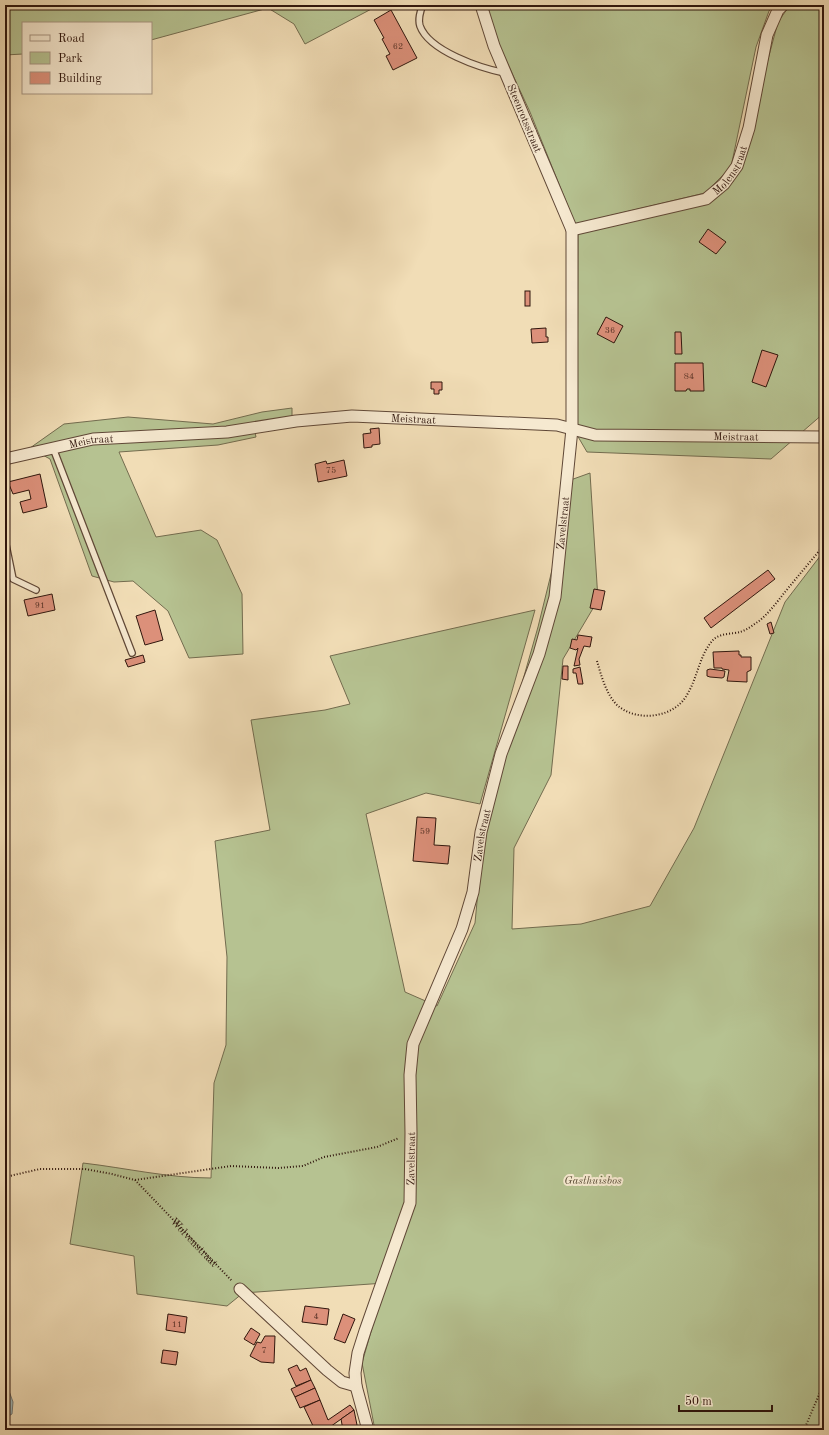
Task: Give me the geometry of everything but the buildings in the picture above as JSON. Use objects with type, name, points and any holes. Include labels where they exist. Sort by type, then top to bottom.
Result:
[{"type":"street","name":"Steenrotsstraat","points":[[481,5],[494,46],[572,230]]},
{"type":"street","name":"Molenstraat","points":[[572,230],[706,199],[724,184],[737,166],[749,128],[767,35],[778,10],[782,5]]},
{"type":"street","name":"Zavelstraat","points":[[368,1430],[356,1386],[355,1373],[358,1353],[410,1203],[410,1075],[413,1044],[462,929],[473,892],[481,832],[501,754],[539,654],[556,597],[572,429],[572,230]]},
{"type":"street","name":"Meistraat","points":[[5,459],[93,439],[227,432],[296,421],[352,416],[557,425],[594,435],[824,437]]},
{"type":"street","points":[[240,1289],[327,1370],[342,1382],[356,1386]]},
{"type":"lane","points":[[423,5],[420,12],[420,26],[431,42],[474,64],[506,73]]},
{"type":"lane","points":[[53,448],[132,653]]},
{"type":"lane","points":[[5,540],[13,579],[36,590]]},
{"type":"path","points":[[597,661],[609,694],[616,704],[628,712],[643,716],[655,715],[669,711],[679,705],[688,694],[700,663],[715,638],[722,635],[741,632],[759,621],[771,609],[824,545]]},
{"type":"path","points":[[818,552],[824,553]]},
{"type":"path","points":[[5,1177],[40,1169],[85,1169],[135,1180],[231,1166],[278,1168],[303,1166],[324,1157],[377,1147],[411,1133]]},
{"type":"path","name":"Wolvenstraat","points":[[135,1180],[240,1289]]},
{"type":"path","points":[[804,1430],[824,1383]]},
{"type":"green space","points":[[5,5],[379,5],[305,44],[294,24],[268,8],[152,40],[152,22],[22,22],[22,54],[5,55]]},
{"type":"green space","points":[[486,5],[774,5],[769,11],[756,47],[731,167],[705,193],[575,224],[530,112],[498,43]]},
{"type":"green space","points":[[790,5],[824,5],[824,413],[771,459],[587,452],[577,435],[578,233],[713,201],[733,182],[778,22]]},
{"type":"green space","points":[[292,408],[292,420],[253,424],[256,437],[218,445],[119,452],[156,537],[201,530],[217,540],[242,594],[243,654],[189,658],[168,611],[133,581],[114,582],[92,576],[50,459],[30,448],[64,424],[128,417],[213,424],[262,412]]},
{"type":"green space","name":"Gasthuisbos","points":[[590,473],[598,600],[563,659],[551,775],[514,848],[512,929],[581,924],[650,906],[694,828],[785,602],[824,551],[824,1430],[375,1430],[362,1363],[385,1283],[243,1293],[227,1306],[137,1294],[134,1256],[70,1244],[83,1163],[163,1175],[211,1178],[214,1083],[226,1045],[227,957],[215,841],[270,830],[251,720],[325,710],[350,704],[330,656],[535,610],[480,804],[426,793],[366,814],[405,992],[437,1006],[475,923],[483,838],[501,757],[538,627],[567,509],[565,482]]},
{"type":"water","points":[[5,1380],[13,1402],[12,1414],[5,1418]]}]
